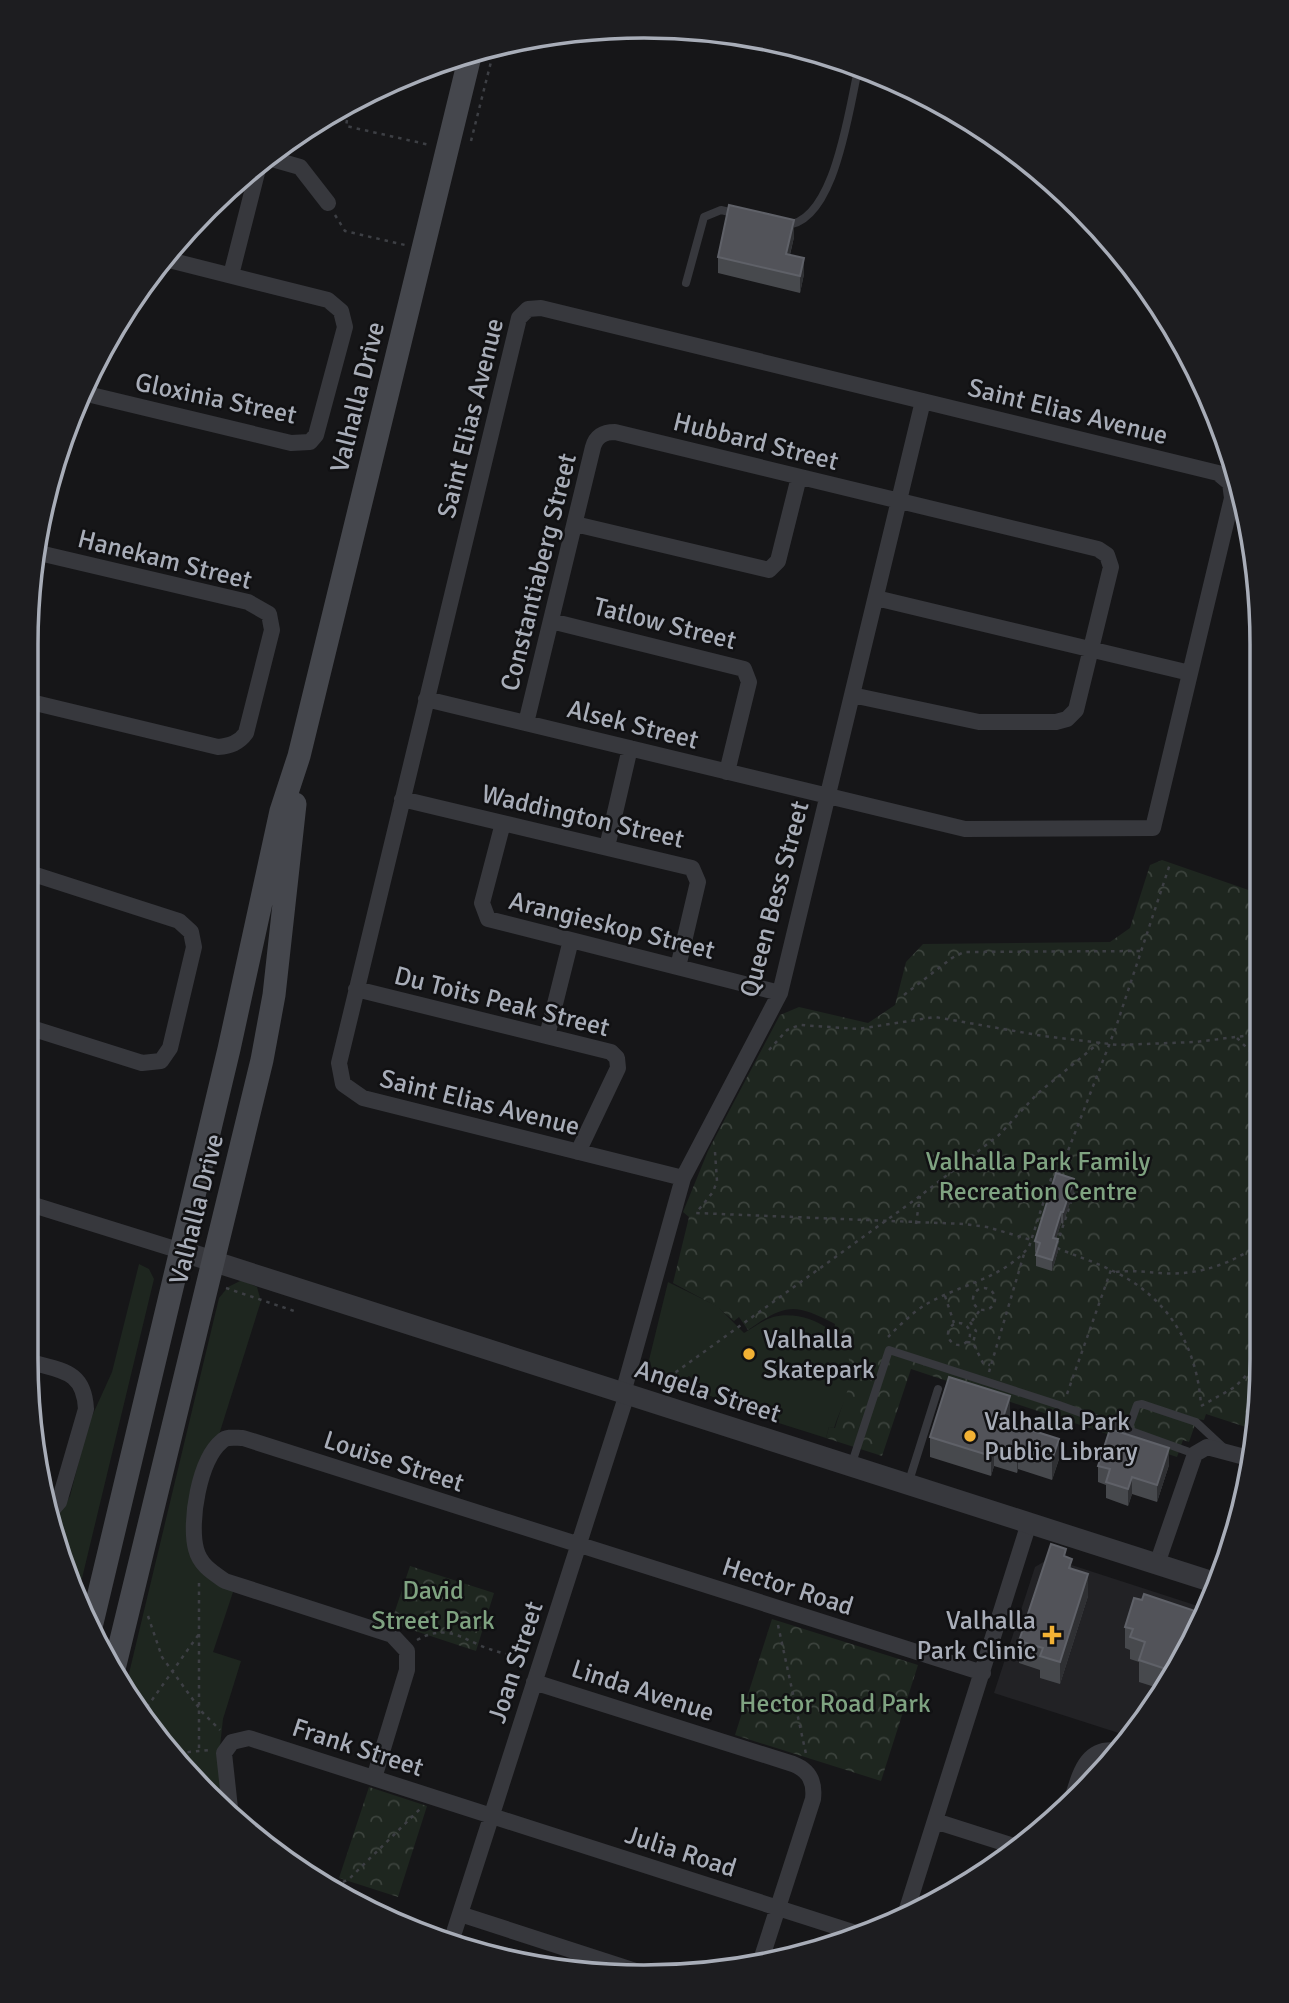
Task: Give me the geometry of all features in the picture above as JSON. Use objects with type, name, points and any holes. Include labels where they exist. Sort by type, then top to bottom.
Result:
[{"type":"main road","name":"Valhalla Drive","points":[[95,1612],[229,1049],[281,811],[299,756],[468,65]]},
{"type":"main road","name":"Valhalla Drive","points":[[117,1656],[262,1060],[274,995],[299,756]]},
{"type":"street","points":[[280,161],[300,167],[328,203]]},
{"type":"street","points":[[231,275],[255,181]]},
{"type":"street","name":"Gloxinia Street","points":[[93,395],[291,443],[310,442],[320,428],[345,327],[341,311],[328,300],[176,262]]},
{"type":"street","name":"Saint Elias Avenue","points":[[683,1178],[355,1096],[343,1084],[339,1070],[356,989],[519,318],[528,309],[541,308],[1218,473],[1227,478]]},
{"type":"street","name":"Queen Bess Street","points":[[625,1393],[683,1178],[780,993],[923,401]]},
{"type":"street","name":"Hubbard Street","points":[[601,435],[615,432],[1103,551],[1111,567],[1076,710],[1062,721],[979,722],[852,695]]},
{"type":"street","name":"Constantiaberg Street","points":[[526,723],[593,447],[601,435]]},
{"type":"street","points":[[575,524],[769,570],[778,561],[799,477]]},
{"type":"street","name":"Saint Elias Avenue","points":[[1153,828],[1232,496]]},
{"type":"street","name":"Hanekam Street","points":[[38,704],[218,747],[227,746],[236,743],[246,733],[272,631],[269,614],[248,602],[46,554]]},
{"type":"street","points":[[876,598],[1190,673]]},
{"type":"street","name":"Tatlow Street","points":[[551,621],[744,669],[749,682],[727,772]]},
{"type":"street","name":"Alsek Street","points":[[426,699],[965,829],[1153,828]]},
{"type":"street","points":[[607,847],[630,748]]},
{"type":"street","name":"Waddington Street","points":[[402,799],[687,866],[696,872],[698,882],[678,967]]},
{"type":"street","name":"Arangieskop Street","points":[[503,823],[482,903],[484,914],[493,921],[780,993]]},
{"type":"street","points":[[38,876],[179,920],[191,932],[194,947],[170,1048],[161,1061],[142,1063],[38,1030]]},
{"type":"street","points":[[547,1036],[570,940]]},
{"type":"street","name":"Du Toits Peak Street","points":[[356,989],[611,1052],[618,1063],[578,1152]]},
{"type":"street","points":[[38,1206],[181,1251]]},
{"type":"street","name":"Angela Street","points":[[181,1251],[1208,1580]]},
{"type":"street","points":[[38,1365],[68,1374],[84,1386],[86,1409],[57,1505]]},
{"type":"street","name":"Joan Street","points":[[454,1933],[625,1393]]},
{"type":"street","name":"Louise Street","points":[[204,1566],[196,1550],[195,1500],[208,1465],[220,1442],[227,1438],[243,1438],[578,1545]]},
{"type":"street","points":[[1157,1564],[1195,1454],[1207,1447],[1242,1456]]},
{"type":"street","points":[[909,1904],[1029,1523]]},
{"type":"street","name":"Hector Road","points":[[578,1545],[983,1673]]},
{"type":"street","points":[[204,1566],[225,1581],[392,1635],[405,1647],[408,1656],[407,1670],[374,1778]]},
{"type":"street","name":"Linda Avenue","points":[[534,1682],[800,1767],[812,1779],[813,1799],[778,1908]]},
{"type":"street","name":"Frank Street","points":[[228,1751],[249,1738],[491,1816]]},
{"type":"street","points":[[228,1751],[230,1800]]},
{"type":"street","points":[[1079,1780],[1088,1758],[1106,1751]]},
{"type":"street","name":"Julia Road","points":[[491,1816],[845,1930]]},
{"type":"street","points":[[935,1821],[1007,1844]]},
{"type":"street","points":[[763,1953],[778,1908]]},
{"type":"street","points":[[460,1914],[612,1963]]},
{"type":"lane","points":[[773,223],[800,222],[820,203],[831,180],[856,77]]},
{"type":"lane","points":[[686,282],[704,217],[721,209],[750,217]]},
{"type":"lane","points":[[851,1466],[889,1350],[1059,1405],[1195,1454]]},
{"type":"lane","points":[[908,1484],[939,1389]]},
{"type":"lane","points":[[1128,1430],[1139,1404],[1193,1421],[1227,1451]]},
{"type":"path","points":[[347,117],[346,126],[429,145]]},
{"type":"path","points":[[345,231],[406,246]]},
{"type":"path","points":[[1056,1181],[1110,1043],[1170,864]]},
{"type":"path","points":[[904,995],[952,958],[964,953],[1143,951]]},
{"type":"path","points":[[765,1056],[787,1030],[800,1025],[858,1028],[935,1017],[1110,1043],[1250,1036]]},
{"type":"path","points":[[1237,1038],[1250,1051]]},
{"type":"path","points":[[643,1378],[661,1379],[676,1372],[888,1221],[999,1135],[1037,1094],[1100,1042]]},
{"type":"path","points":[[715,1152],[718,1181],[713,1192],[696,1213],[987,1227],[1056,1247],[1116,1272],[1166,1309],[1180,1328],[1194,1359],[1201,1405],[1193,1421]]},
{"type":"path","points":[[889,1350],[887,1339],[925,1305],[985,1279],[1024,1253],[1029,1247],[1051,1179],[1076,1187],[1056,1247]]},
{"type":"path","points":[[916,1224],[920,1196]]},
{"type":"path","points":[[1116,1272],[1132,1270],[1161,1274],[1219,1267],[1236,1261],[1250,1251]]},
{"type":"path","points":[[986,1382],[1023,1267],[1024,1253]]},
{"type":"path","points":[[1059,1405],[1066,1398],[1111,1270]]},
{"type":"path","points":[[985,1279],[985,1288]]},
{"type":"path","points":[[223,1286],[297,1312]]},
{"type":"path","points":[[954,1324],[966,1325],[980,1310],[992,1307],[995,1296],[985,1288],[979,1289],[973,1300],[980,1310]]},
{"type":"path","points":[[945,1296],[954,1324],[948,1335],[950,1341],[955,1345],[974,1343]]},
{"type":"path","points":[[970,1322],[976,1331],[974,1343],[983,1363],[991,1366]]},
{"type":"path","points":[[966,1325],[970,1337],[967,1342]]},
{"type":"path","points":[[1201,1405],[1235,1387],[1250,1372]]},
{"type":"path","points":[[199,1751],[202,1712],[199,1577],[204,1566]]},
{"type":"path","points":[[141,1609],[147,1613],[163,1657],[228,1751]]},
{"type":"path","points":[[782,1611],[778,1626],[808,1751],[800,1767]]},
{"type":"path","points":[[405,1647],[426,1635],[447,1632],[463,1634],[478,1644],[540,1665]]},
{"type":"path","points":[[148,1705],[199,1634]]},
{"type":"path","points":[[184,1752],[228,1751]]},
{"type":"path","points":[[341,1883],[348,1880],[433,1797]]},
{"type":"shaded area","points":[[1050,1558],[1197,1606],[1169,1662],[1120,1733],[994,1693],[1035,1567]]},
{"type":"green space","name":"Valhalla Park Family Recreation Centre","points":[[1162,860],[1250,891],[1250,1359],[1246,1427],[1206,1414],[1204,1420],[1197,1419],[1189,1442],[1183,1440],[1177,1457],[911,1369],[882,1456],[826,1438],[829,1427],[835,1428],[850,1380],[848,1357],[834,1331],[835,1324],[809,1312],[790,1309],[771,1315],[748,1330],[739,1317],[734,1321],[716,1306],[673,1283],[689,1217],[683,1212],[708,1151],[780,1015],[799,1007],[868,1023],[895,1005],[906,962],[923,944],[1110,942],[1130,928],[1150,865]]},
{"type":"green space","points":[[139,1264],[149,1269],[154,1279],[81,1581],[59,1514],[70,1496],[88,1425],[112,1372]]},
{"type":"green space","points":[[242,1280],[257,1287],[261,1301],[218,1438],[191,1544],[234,1589],[213,1652],[241,1661],[223,1719],[219,1756],[224,1794],[164,1727],[129,1675],[219,1298],[228,1287]]},
{"type":"green space","name":"Valhalla Skatepark","points":[[668,1282],[717,1306],[744,1333],[769,1318],[786,1315],[813,1320],[837,1336],[851,1358],[852,1372],[834,1428],[829,1427],[826,1438],[753,1415],[754,1411],[710,1396],[689,1376],[672,1389],[658,1385],[649,1360]]},
{"type":"green space","name":"David Street Park","points":[[410,1566],[494,1593],[476,1651],[391,1623]]},
{"type":"green space","name":"Hector Road Park","points":[[772,1619],[918,1665],[881,1781],[735,1735]]},
{"type":"green space","points":[[369,1787],[427,1806],[398,1897],[339,1878]]},
{"type":"building","points":[[729,205],[794,220],[786,254],[804,258],[800,276],[718,257]]},
{"type":"building","points":[[1056,1173],[1074,1179],[1053,1238],[1058,1239],[1052,1260],[1036,1255],[1040,1243],[1035,1241]]},
{"type":"building","points":[[949,1377],[1010,1396],[1002,1421],[1059,1439],[1052,1460],[1018,1449],[1017,1453],[994,1446],[991,1456],[930,1437]]},
{"type":"building","points":[[1110,1429],[1169,1448],[1157,1485],[1132,1477],[1128,1489],[1106,1482],[1110,1469],[1098,1466]]},
{"type":"building","name":"Valhalla Park Clinic","points":[[1051,1544],[1066,1549],[1064,1556],[1072,1559],[1069,1568],[1088,1574],[1060,1662],[1040,1656],[1043,1648],[1019,1641]]},
{"type":"building","points":[[1144,1594],[1195,1611],[1165,1669],[1139,1660],[1145,1642],[1130,1637],[1133,1629],[1125,1627],[1134,1598],[1142,1600]]},
{"type":"place","name":"Valhalla Skatepark","points":[[749,1354]]},
{"type":"place","name":"Valhalla Park Public Library","points":[[970,1436]]},
{"type":"place","name":"Valhalla Park Clinic","points":[[1052,1635]]}]
